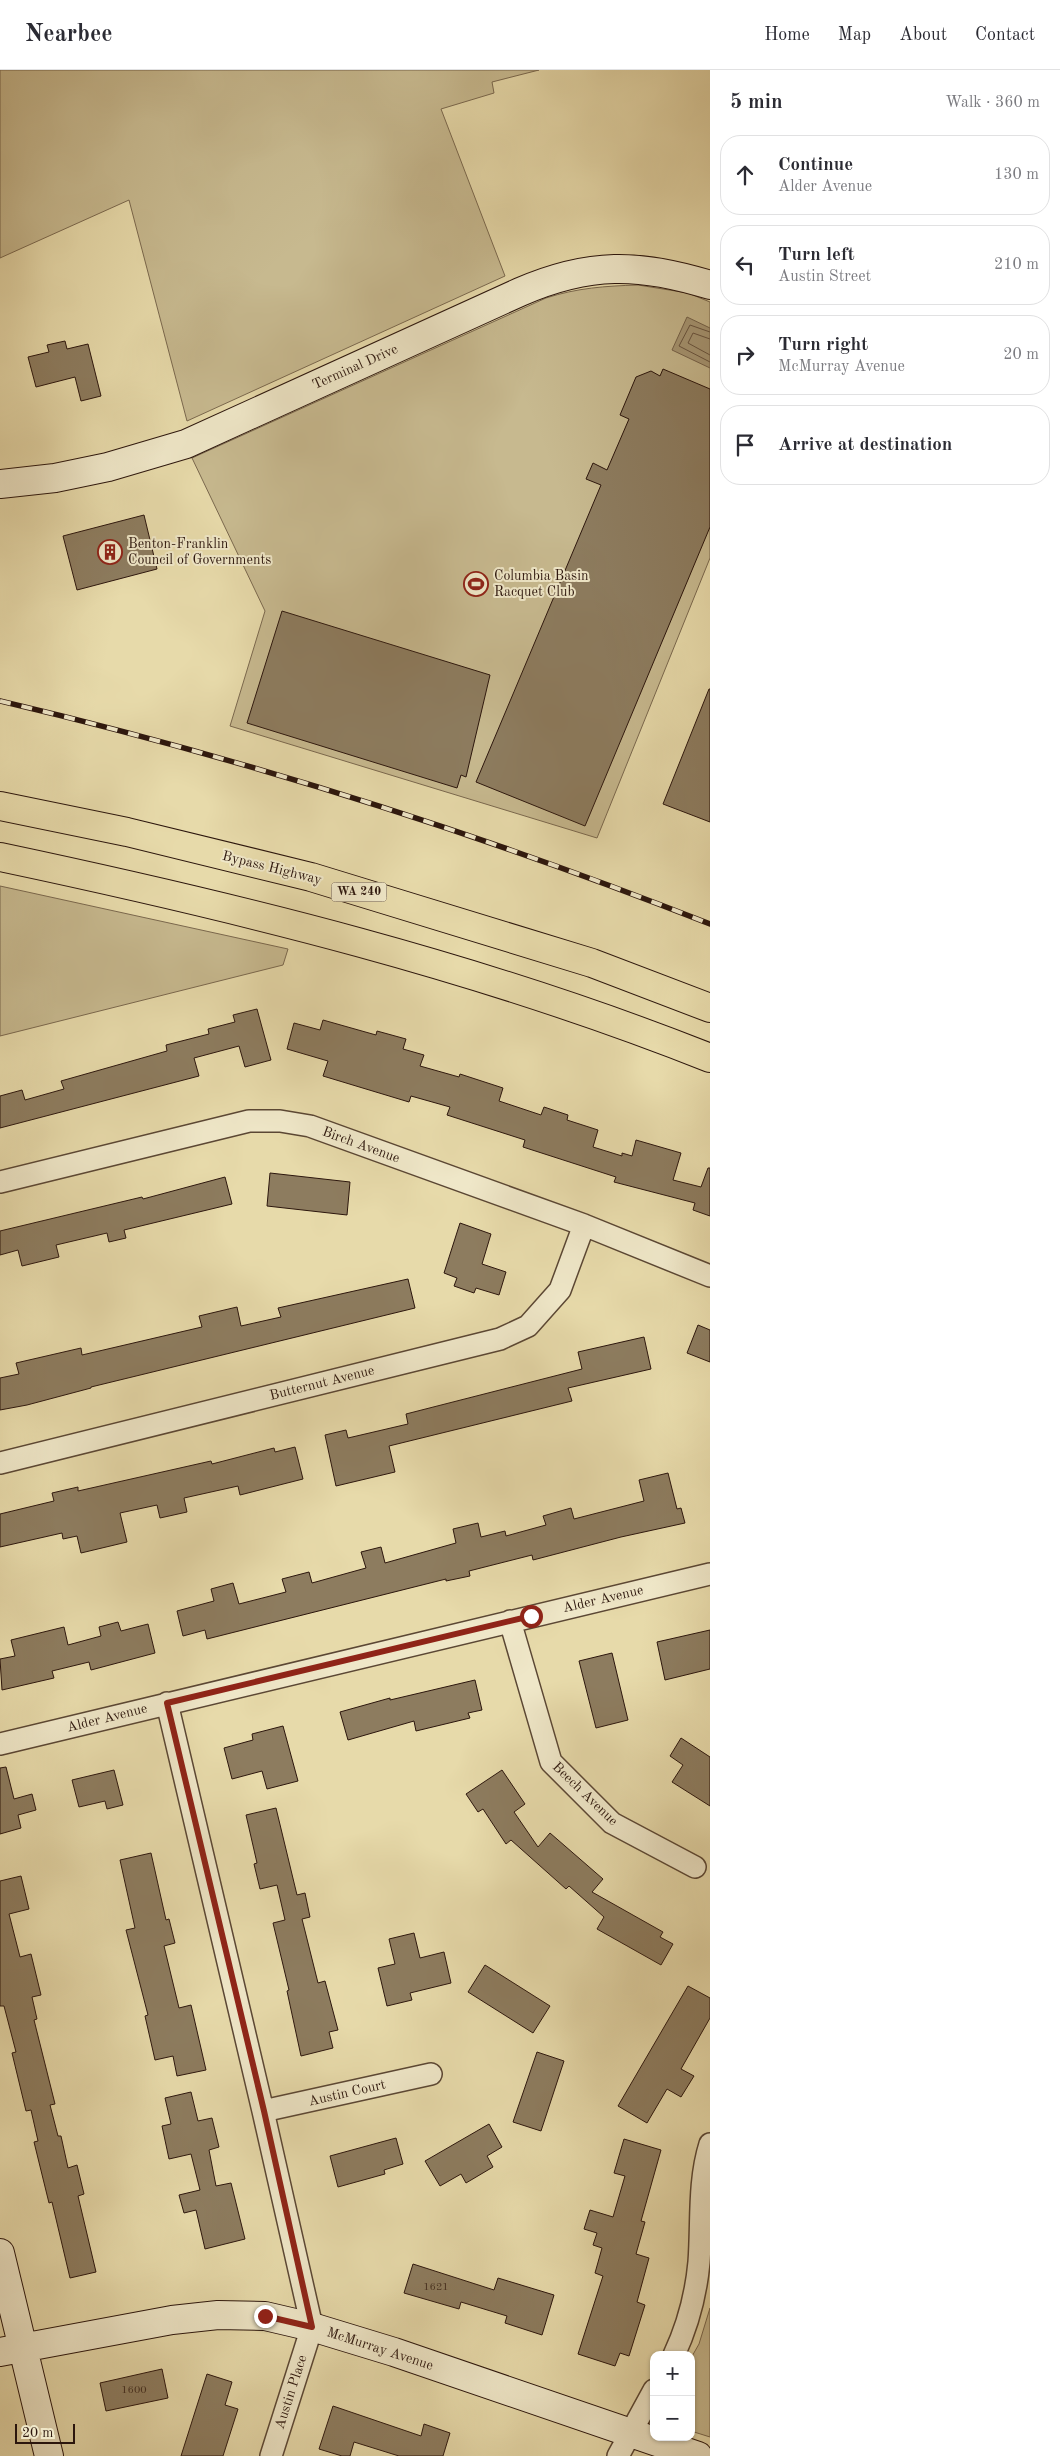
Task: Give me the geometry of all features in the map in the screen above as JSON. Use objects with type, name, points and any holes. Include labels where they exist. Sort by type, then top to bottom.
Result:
[{"type":"highway","name":"Bypass Highway","points":[[0,806],[127,832],[311,877],[592,963],[710,1008]]},
{"type":"highway","points":[[0,857],[258,914],[390,951],[630,1026],[710,1058]]},
{"type":"street","name":"Terminal Drive","points":[[0,484],[55,478],[108,467],[186,444],[520,292],[563,276],[586,270],[628,268],[671,273],[710,285]]},
{"type":"street","name":"Birch Avenue","points":[[0,1182],[249,1121],[280,1121],[310,1126],[584,1225],[710,1276]]},
{"type":"street","name":"Butternut Avenue","points":[[0,1463],[500,1339],[528,1326],[560,1290],[584,1225]]},
{"type":"street","name":"Alder Avenue","points":[[0,1744],[710,1574]]},
{"type":"street","name":"Beech Avenue","points":[[510,1621],[551,1762],[612,1823],[695,1867]]},
{"type":"street","points":[[167,1703],[264,2111],[312,2327]]},
{"type":"street","name":"Austin Court","points":[[264,2111],[431,2074]]},
{"type":"street","points":[[676,2351],[694,2301],[703,2177],[710,2144]]},
{"type":"street","points":[[0,2253],[11,2350],[49,2456]]},
{"type":"street","name":"McMurray Avenue","points":[[11,2350],[172,2320],[218,2315],[265,2316],[312,2327],[394,2352],[698,2456]]},
{"type":"street","name":"Austin Place","points":[[271,2456],[312,2327]]},
{"type":"street","points":[[618,2456],[651,2396]]},
{"type":"shaded area","points":[[0,70],[539,70],[492,82],[494,93],[441,109],[505,276],[187,421],[129,200],[0,258]]},
{"type":"shaded area","name":"Columbia Basin Racquet Club","points":[[638,285],[688,293],[710,302],[710,558],[597,838],[230,726],[265,611],[192,458],[546,298],[591,288]]},
{"type":"shaded area","points":[[0,886],[288,949],[283,965],[0,1036]]},
{"type":"shaded area","points":[[710,2308],[710,2437],[695,2432],[695,2351]]},
{"type":"water","points":[[687,317],[710,328],[710,368],[672,350]]},
{"type":"building","points":[[65,341],[67,349],[88,344],[101,396],[81,401],[75,377],[36,387],[28,357],[49,352],[47,345]]},
{"type":"building","points":[[663,369],[710,389],[710,527],[585,826],[476,782],[601,485],[586,479],[593,463],[607,470],[629,419],[620,415],[636,377],[651,371],[660,376]]},
{"type":"building","name":"Benton-Franklin Council of Governments","points":[[144,515],[157,569],[77,590],[63,536]]},
{"type":"building","points":[[282,611],[490,675],[466,777],[461,775],[457,788],[247,723]]},
{"type":"building","points":[[710,689],[710,822],[663,804]]},
{"type":"building","points":[[257,1009],[271,1060],[245,1067],[239,1046],[194,1058],[199,1076],[0,1128],[0,1096],[22,1090],[25,1100],[64,1089],[61,1081],[167,1051],[166,1045],[209,1034],[208,1029],[235,1022],[233,1015]]},
{"type":"building","points":[[323,1020],[376,1035],[377,1031],[406,1039],[403,1049],[424,1055],[420,1066],[459,1077],[460,1074],[503,1088],[499,1101],[541,1115],[544,1107],[568,1115],[567,1120],[598,1130],[593,1147],[622,1156],[622,1153],[632,1156],[636,1140],[681,1153],[673,1180],[701,1187],[708,1168],[710,1168],[710,1216],[693,1210],[695,1203],[614,1182],[616,1177],[523,1147],[525,1140],[447,1115],[450,1107],[411,1096],[409,1102],[323,1076],[328,1061],[287,1049],[294,1023],[320,1030]]},
{"type":"building","points":[[270,1173],[350,1182],[347,1215],[267,1206]]},
{"type":"building","points":[[225,1177],[232,1204],[124,1230],[126,1238],[109,1242],[107,1233],[56,1245],[59,1257],[22,1266],[18,1250],[0,1255],[0,1231],[142,1197],[143,1199]]},
{"type":"building","points":[[460,1223],[491,1234],[482,1264],[506,1272],[499,1295],[476,1288],[474,1293],[454,1286],[457,1278],[444,1273]]},
{"type":"building","points":[[408,1279],[415,1308],[91,1387],[27,1405],[0,1410],[0,1378],[19,1374],[16,1363],[81,1348],[82,1355],[202,1327],[199,1316],[237,1307],[241,1326],[281,1317],[278,1308]]},
{"type":"building","points":[[698,1325],[710,1330],[710,1362],[687,1353]]},
{"type":"building","points":[[644,1337],[651,1369],[568,1388],[572,1401],[389,1446],[395,1472],[336,1486],[325,1435],[346,1430],[348,1438],[408,1424],[406,1414],[582,1369],[578,1352]]},
{"type":"building","points":[[295,1447],[303,1479],[240,1495],[238,1486],[184,1498],[187,1512],[160,1518],[157,1505],[120,1513],[127,1542],[81,1553],[77,1536],[63,1539],[62,1533],[0,1547],[0,1514],[54,1501],[52,1493],[78,1487],[78,1491],[211,1461],[212,1464],[274,1448],[275,1452]]},
{"type":"building","points":[[668,1473],[677,1509],[681,1508],[685,1523],[621,1537],[533,1560],[532,1555],[469,1571],[470,1576],[446,1581],[446,1579],[207,1639],[205,1630],[183,1636],[177,1611],[214,1601],[211,1589],[233,1583],[239,1604],[286,1592],[282,1579],[309,1572],[312,1583],[366,1568],[361,1552],[381,1547],[385,1563],[456,1543],[453,1529],[478,1523],[481,1537],[505,1531],[506,1536],[546,1525],[543,1516],[571,1508],[574,1519],[644,1501],[639,1480]]},
{"type":"building","points":[[118,1622],[121,1631],[148,1624],[155,1653],[91,1670],[89,1662],[52,1671],[54,1678],[2,1690],[0,1659],[15,1656],[11,1640],[64,1627],[68,1645],[101,1636],[99,1627]]},
{"type":"building","points":[[710,1630],[710,1669],[665,1680],[657,1642]]},
{"type":"building","points":[[612,1653],[628,1720],[596,1728],[579,1661]]},
{"type":"building","points":[[475,1680],[482,1710],[468,1713],[470,1718],[416,1731],[414,1721],[348,1740],[340,1712],[390,1698],[390,1700]]},
{"type":"building","points":[[283,1726],[298,1781],[267,1789],[262,1771],[232,1779],[224,1748],[253,1740],[252,1734]]},
{"type":"building","points":[[681,1738],[710,1757],[710,1806],[672,1782],[683,1765],[670,1756]]},
{"type":"building","points":[[6,1767],[14,1799],[32,1794],[36,1810],[18,1815],[21,1828],[0,1834],[0,1768]]},
{"type":"building","points":[[114,1770],[123,1805],[107,1809],[105,1801],[79,1807],[72,1780]]},
{"type":"building","points":[[502,1770],[525,1804],[514,1812],[538,1847],[550,1833],[603,1879],[592,1892],[663,1932],[660,1937],[673,1944],[661,1965],[597,1929],[604,1917],[569,1886],[566,1889],[511,1840],[506,1844],[483,1809],[478,1812],[466,1794]]},
{"type":"building","points":[[276,1808],[297,1895],[305,1893],[310,1917],[302,1919],[318,1983],[325,1981],[338,2030],[329,2032],[333,2048],[301,2056],[287,1991],[289,1990],[273,1923],[285,1920],[277,1885],[260,1889],[254,1864],[257,1863],[246,1815]]},
{"type":"building","points":[[151,1853],[166,1920],[169,1919],[175,1943],[164,1946],[179,2008],[191,2005],[206,2070],[177,2076],[173,2056],[155,2060],[145,2016],[148,2015],[126,1930],[135,1928],[120,1860]]},
{"type":"building","points":[[21,1876],[29,1909],[9,1914],[20,1957],[31,1954],[41,1995],[32,1997],[37,2019],[34,2020],[55,2104],[50,2105],[58,2136],[61,2136],[68,2168],[77,2165],[84,2194],[78,2196],[96,2272],[70,2278],[52,2202],[49,2203],[34,2142],[38,2141],[31,2110],[26,2111],[12,2053],[16,2052],[4,2006],[0,2006],[0,1881]]},
{"type":"building","points":[[414,1933],[420,1958],[444,1952],[451,1983],[410,1993],[412,2000],[387,2006],[378,1968],[395,1964],[389,1939]]},
{"type":"building","points":[[485,1965],[550,2006],[533,2033],[468,1992]]},
{"type":"building","points":[[688,1986],[710,1998],[710,2018],[681,2069],[694,2076],[681,2097],[667,2089],[647,2123],[618,2106]]},
{"type":"building","points":[[537,2052],[564,2061],[541,2131],[513,2122]]},
{"type":"building","points":[[191,2092],[198,2121],[212,2118],[219,2147],[209,2150],[216,2186],[231,2183],[245,2239],[205,2249],[196,2210],[184,2213],[179,2195],[200,2190],[191,2154],[169,2159],[162,2126],[171,2124],[165,2098]]},
{"type":"building","points":[[489,2124],[502,2147],[487,2156],[493,2167],[466,2183],[461,2174],[440,2186],[425,2161]]},
{"type":"building","points":[[396,2138],[403,2164],[384,2170],[385,2174],[338,2187],[330,2156]]},
{"type":"building","points":[[624,2139],[661,2150],[641,2221],[645,2222],[636,2254],[649,2258],[637,2302],[645,2305],[629,2356],[620,2353],[615,2366],[578,2354],[603,2276],[595,2273],[602,2248],[593,2245],[597,2233],[584,2229],[590,2210],[613,2217],[625,2176],[614,2173]]},
{"type":"building","points":[[413,2264],[494,2290],[498,2278],[554,2295],[542,2335],[505,2323],[507,2316],[461,2302],[459,2309],[404,2293]]},
{"type":"building","points":[[162,2369],[168,2398],[106,2411],[100,2383]]},
{"type":"building","points":[[207,2374],[232,2382],[225,2405],[238,2409],[223,2456],[181,2456]]},
{"type":"building","points":[[333,2406],[421,2436],[424,2424],[450,2433],[443,2456],[399,2456],[354,2442],[350,2456],[342,2456],[319,2449]]},
{"type":"railway","points":[[0,701],[181,747],[359,800],[448,828],[536,859],[710,924]]},
{"type":"place","name":"Benton-Franklin Council of Governments","points":[[110,552]]},
{"type":"place","name":"Columbia Basin Racquet Club","points":[[476,584]]},
{"type":"route","points":[[265,2316],[312,2327],[264,2111],[167,1703],[531,1616]]}]
